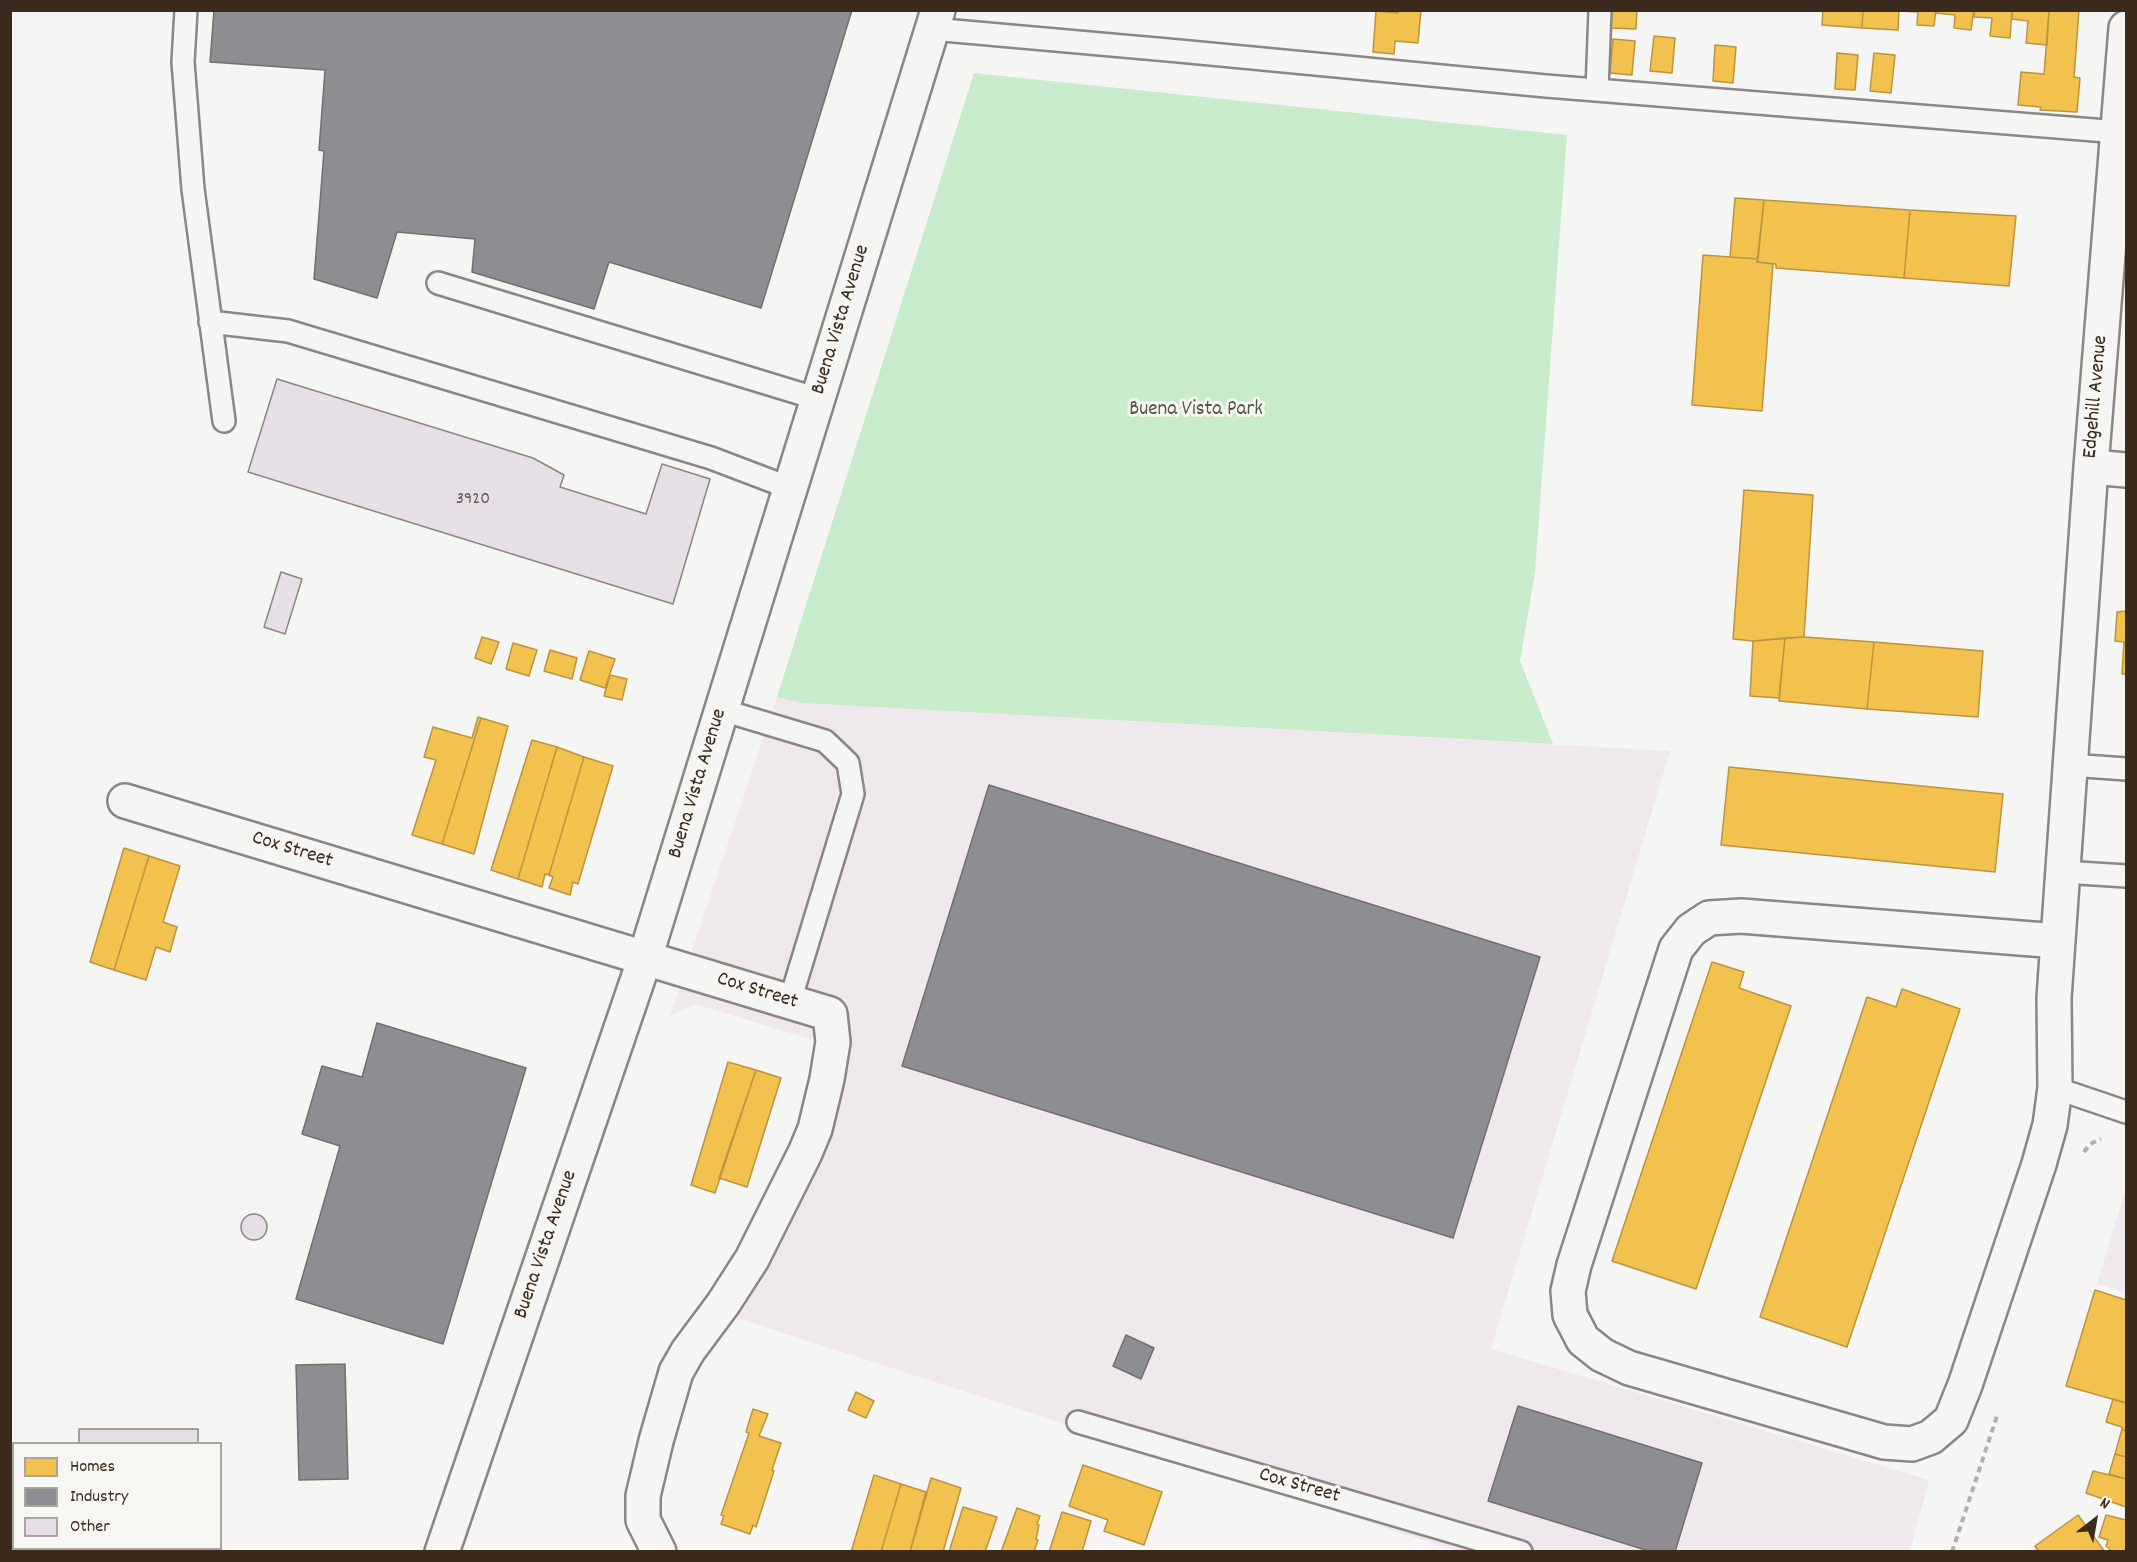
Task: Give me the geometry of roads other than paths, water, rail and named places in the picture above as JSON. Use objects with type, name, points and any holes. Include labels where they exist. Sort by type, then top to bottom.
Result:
[{"type":"street","name":"Buena Vista Avenue","points":[[442,1551],[645,958],[935,20]]},
{"type":"street","name":"Edgehill Avenue","points":[[2058,941],[1742,916],[1709,918],[1691,930],[1676,949],[1574,1266],[1568,1291],[1570,1315],[1583,1340],[1602,1355],[1629,1368],[1884,1442],[1912,1444],[1931,1437],[1951,1420],[1965,1385],[2038,1164],[2049,1125],[2055,1088],[2054,998],[2063,872],[2070,765],[2091,467],[2121,153],[2127,28]]},
{"type":"street","points":[[2091,467],[2127,470]]},
{"type":"street","name":"Cox Street","points":[[125,801],[830,1014],[834,1042],[815,1129],[805,1153],[752,1259],[723,1304],[687,1351],[676,1372],[643,1496],[644,1520],[659,1551]]},
{"type":"lane","points":[[186,10],[183,62],[193,189],[224,421]]},
{"type":"lane","points":[[1597,90],[1600,10]]},
{"type":"lane","points":[[935,20],[1597,90],[2121,153]]},
{"type":"lane","points":[[438,283],[818,399]]},
{"type":"lane","points":[[210,322],[288,331],[711,458],[790,488]]},
{"type":"lane","points":[[722,710],[825,741],[848,763],[853,794],[790,1001]]},
{"type":"lane","points":[[2070,765],[2127,769]]},
{"type":"lane","points":[[2063,872],[2127,876]]},
{"type":"lane","points":[[2055,1088],[2127,1112]]},
{"type":"lane","name":"Cox Street","points":[[1078,1422],[1521,1551]]},
{"type":"park label","name":"Buena Vista Park","points":[[1196,411]]}]
